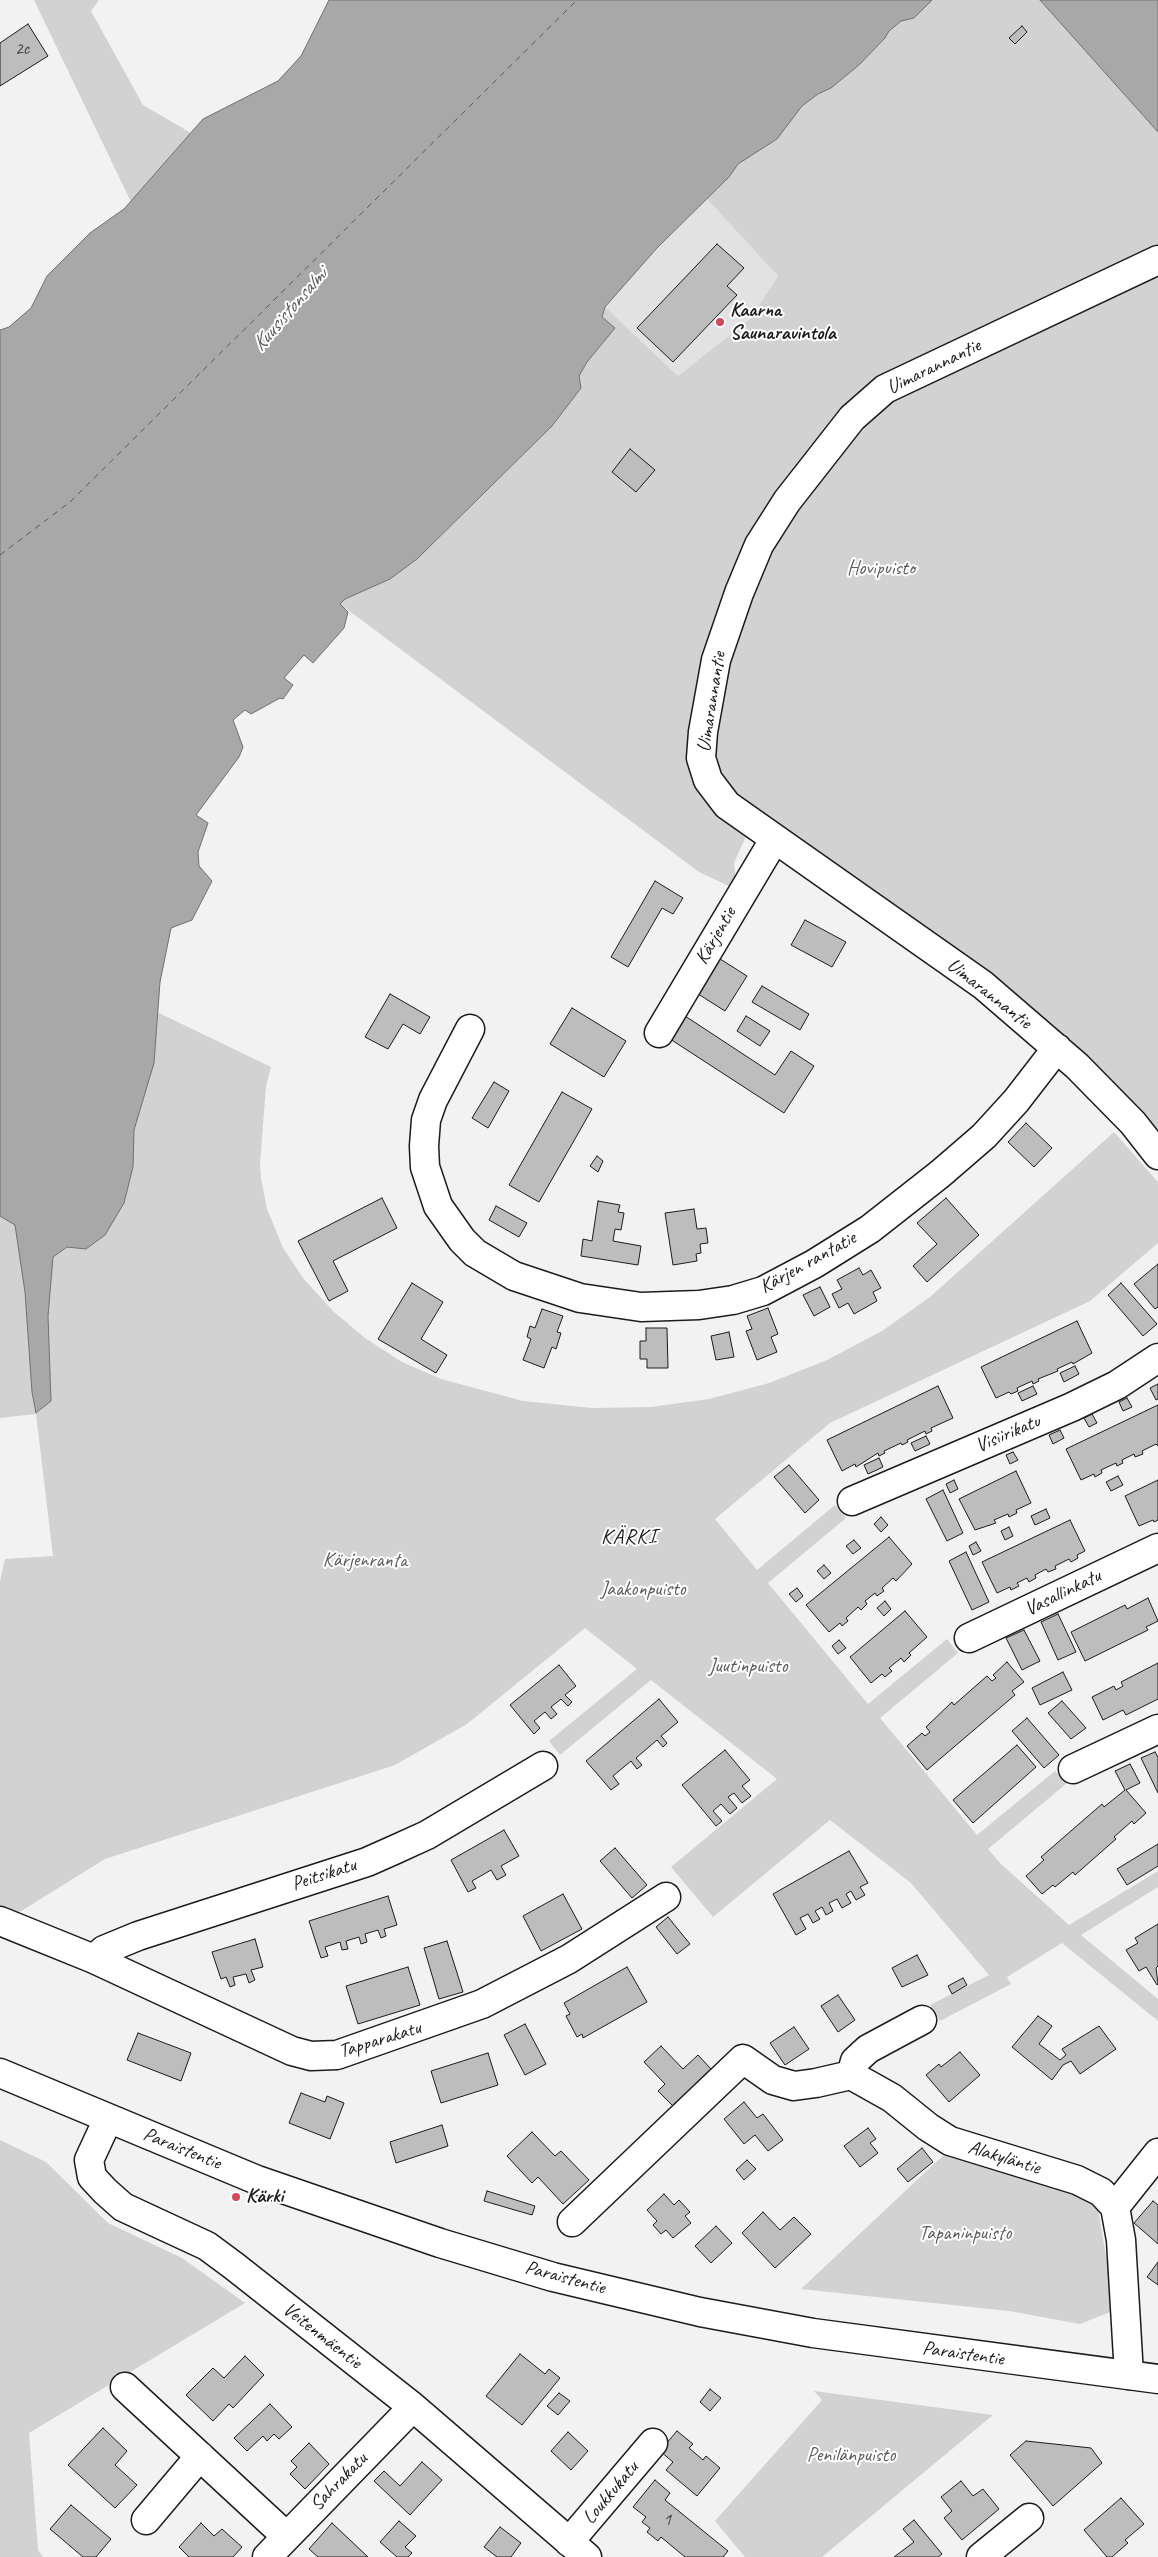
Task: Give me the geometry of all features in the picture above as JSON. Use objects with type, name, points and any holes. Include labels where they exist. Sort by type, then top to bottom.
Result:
[{"type":"street","name":"Uimarannantie","points":[[1158,260],[885,389],[852,418],[787,501],[759,545],[739,593],[716,660],[703,732],[702,758],[708,780],[714,792],[727,806],[983,985],[1057,1048],[1133,1123],[1158,1155]]},
{"type":"street","name":"Kärjentie","points":[[659,1033],[774,840]]},
{"type":"street","name":"Kärjen rantatie","points":[[470,1029],[433,1100],[426,1120],[425,1167],[438,1206],[462,1240],[475,1253],[514,1276],[580,1298],[641,1307],[699,1306],[733,1300],[763,1291],[814,1264],[870,1228],[940,1174],[984,1136],[1016,1101],[1057,1048]]},
{"type":"street","name":"Visiirikatu","points":[[852,1501],[1088,1400],[1140,1371],[1158,1358]]},
{"type":"street","name":"Vasallinkatu","points":[[969,1638],[1158,1548]]},
{"type":"street","points":[[1073,1769],[1158,1730]]},
{"type":"street","name":"Peitsikatu","points":[[94,1959],[104,1950],[138,1936],[366,1862],[394,1850],[426,1835],[543,1766]]},
{"type":"street","name":"Tapparakatu","points":[[0,1921],[94,1959],[292,2052],[312,2056],[337,2055],[446,2018],[515,1989],[569,1959],[666,1897]]},
{"type":"street","points":[[572,2222],[743,2059],[773,2080],[794,2086],[816,2083],[851,2075],[855,2061],[868,2049],[922,2020]]},
{"type":"street","name":"Paraistentie","points":[[0,2073],[257,2180],[440,2243],[553,2277],[700,2312],[813,2333],[1158,2379]]},
{"type":"street","name":"Alakyläntie","points":[[851,2075],[892,2098],[928,2127],[950,2141],[1077,2180],[1101,2192],[1115,2207]]},
{"type":"street","name":"Veitenmäentie","points":[[108,2119],[89,2160],[92,2177],[105,2191],[123,2207],[207,2246],[413,2407],[578,2550]]},
{"type":"street","points":[[1129,2375],[1121,2240],[1115,2207],[1158,2154]]},
{"type":"street","points":[[125,2387],[286,2536]]},
{"type":"street","name":"Sahrakatu","points":[[267,2557],[413,2407]]},
{"type":"street","name":"Loukkukatu","points":[[578,2550],[653,2443]]},
{"type":"street","points":[[146,2520],[200,2456]]},
{"type":"street","points":[[982,2557],[1029,2518]]},
{"type":"shaded area","points":[[707,199],[778,276],[750,319],[678,376],[605,307],[657,248]]},
{"type":"green space","points":[[34,0],[99,0],[91,11],[143,105],[191,133],[131,202]]},
{"type":"green space","name":"Hovipuisto","points":[[932,0],[1040,0],[1158,132],[1158,1141],[1053,1025],[1038,1018],[747,834],[734,863],[736,882],[733,888],[699,872],[340,604],[345,599],[390,579],[417,559],[552,426],[581,388],[579,376],[587,362],[614,327],[602,317],[605,307],[678,376],[750,319],[778,276],[707,199],[738,164],[777,139],[802,106],[859,65],[885,38],[888,31],[901,21],[914,18]]},
{"type":"green space","points":[[158,997],[157,1012],[271,1067],[266,1086],[260,1164],[261,1178],[267,1209],[283,1248],[303,1278],[333,1311],[365,1338],[402,1362],[441,1379],[523,1401],[592,1408],[651,1407],[709,1399],[769,1383],[827,1360],[882,1331],[930,1297],[1114,1132],[1158,1182],[1158,1243],[1090,1301],[830,1423],[715,1519],[757,1570],[835,1505],[846,1518],[768,1583],[868,1704],[947,1639],[958,1653],[880,1718],[977,1835],[1055,1771],[1067,1783],[988,1849],[1001,1864],[1069,1925],[1158,1871],[1158,1887],[1081,1935],[1158,1999],[1158,2021],[1062,1943],[1007,1977],[1011,1984],[940,2021],[930,2005],[989,1975],[911,1883],[830,1820],[713,1917],[671,1867],[777,1779],[651,1680],[560,1755],[549,1741],[637,1669],[585,1628],[467,1724],[395,1765],[105,1859],[18,1913],[0,1906],[0,1581],[5,1559],[53,1556],[36,1414],[0,1418],[0,1106],[25,1292],[32,1392],[37,1413],[51,1401],[48,1316],[50,1278],[36,1171]]},
{"type":"green space","points":[[0,2140],[46,2162],[108,2223],[182,2258],[245,2303],[29,2433],[38,2550],[43,2557],[0,2557]]},
{"type":"green space","name":"Tapaninpuisto","points":[[950,2149],[1072,2188],[1098,2209],[1115,2310],[1080,2324],[1009,2311],[801,2289]]},
{"type":"green space","name":"Penilänpuisto","points":[[814,2391],[993,2415],[822,2557],[745,2557],[715,2521],[822,2400]]},
{"type":"water","name":"Kuusistonsalmi","points":[[329,0],[932,0],[914,18],[901,21],[889,31],[885,38],[859,65],[831,88],[818,94],[802,106],[777,139],[738,164],[729,177],[657,248],[605,307],[602,317],[615,328],[587,362],[579,376],[581,388],[552,426],[417,559],[390,579],[345,599],[340,604],[348,612],[344,628],[313,663],[304,655],[284,678],[293,685],[283,699],[280,698],[251,714],[245,710],[233,720],[243,747],[239,757],[196,815],[208,823],[198,852],[199,866],[212,881],[192,920],[171,928],[160,982],[154,1063],[134,1130],[133,1167],[124,1203],[105,1235],[86,1249],[67,1247],[53,1257],[48,1316],[51,1401],[36,1413],[32,1392],[25,1292],[15,1225],[0,1216],[0,330],[9,327],[31,308],[47,276],[90,233],[124,209],[203,119],[278,81],[301,56]]},
{"type":"water","points":[[1040,0],[1158,0],[1158,132]]},
{"type":"building","points":[[28,24],[48,56],[0,86],[0,43]]},
{"type":"building","points":[[1022,26],[1027,32],[1015,44],[1009,38]]},
{"type":"building","points":[[717,244],[744,268],[727,286],[737,295],[673,362],[637,328]]},
{"type":"building","points":[[630,449],[655,470],[636,492],[612,472]]},
{"type":"building","points":[[655,881],[683,898],[673,914],[662,908],[628,967],[611,957]]},
{"type":"building","points":[[805,920],[846,942],[832,967],[791,945]]},
{"type":"building","points":[[717,957],[747,976],[725,1011],[695,992]]},
{"type":"building","points":[[762,986],[809,1014],[800,1030],[752,1002]]},
{"type":"building","points":[[390,994],[430,1017],[420,1034],[403,1024],[388,1049],[365,1037]]},
{"type":"building","points":[[572,1008],[626,1041],[604,1077],[550,1044]]},
{"type":"building","points":[[682,1014],[775,1075],[791,1051],[814,1066],[784,1113],[667,1037]]},
{"type":"building","points":[[746,1016],[770,1031],[760,1046],[737,1031]]},
{"type":"building","points":[[494,1082],[509,1091],[488,1128],[472,1118]]},
{"type":"building","points":[[562,1092],[592,1109],[539,1202],[509,1185]]},
{"type":"building","points":[[1026,1123],[1052,1148],[1034,1167],[1008,1142]]},
{"type":"building","points":[[597,1156],[603,1161],[598,1172],[590,1166]]},
{"type":"building","points":[[382,1198],[397,1228],[333,1261],[348,1291],[329,1301],[298,1241]]},
{"type":"building","points":[[946,1198],[979,1235],[927,1282],[913,1266],[937,1244],[917,1223]]},
{"type":"building","points":[[598,1201],[620,1205],[618,1212],[624,1213],[621,1230],[615,1229],[613,1241],[641,1246],[638,1265],[581,1256],[583,1239],[592,1241]]},
{"type":"building","points":[[496,1206],[527,1223],[519,1237],[489,1220]]},
{"type":"building","points":[[694,1209],[697,1229],[706,1228],[708,1243],[700,1244],[701,1253],[696,1254],[697,1261],[673,1265],[665,1213]]},
{"type":"building","points":[[1158,1264],[1158,1307],[1155,1309],[1134,1284]]},
{"type":"building","points":[[859,1268],[863,1275],[871,1270],[881,1288],[873,1292],[877,1301],[854,1314],[848,1303],[839,1308],[832,1294],[842,1289],[837,1280]]},
{"type":"building","points":[[412,1283],[443,1302],[421,1339],[447,1355],[436,1373],[378,1339]]},
{"type":"building","points":[[1121,1283],[1157,1324],[1143,1336],[1108,1295]]},
{"type":"building","points":[[820,1287],[830,1307],[814,1316],[803,1295]]},
{"type":"building","points":[[768,1308],[778,1334],[771,1337],[777,1352],[757,1360],[746,1331],[752,1329],[747,1316]]},
{"type":"building","points":[[542,1309],[563,1316],[557,1332],[561,1333],[556,1349],[552,1347],[544,1368],[523,1360],[531,1339],[527,1337],[530,1326],[535,1328]]},
{"type":"building","points":[[1077,1321],[1092,1353],[1073,1364],[1072,1362],[1057,1369],[1058,1371],[1038,1379],[1039,1381],[1033,1384],[1032,1381],[1017,1388],[1018,1391],[1011,1394],[1009,1392],[996,1398],[981,1367]]},
{"type":"building","points":[[646,1328],[667,1328],[668,1368],[647,1368],[647,1359],[640,1359],[640,1341],[646,1341]]},
{"type":"building","points":[[729,1332],[734,1357],[716,1360],[711,1336]]},
{"type":"building","points":[[1075,1366],[1079,1374],[1064,1382],[1060,1373]]},
{"type":"building","points":[[1158,1384],[1158,1399],[1156,1400],[1150,1388]]},
{"type":"building","points":[[938,1386],[953,1418],[931,1428],[932,1431],[926,1434],[925,1431],[907,1440],[908,1442],[902,1445],[901,1443],[884,1451],[885,1453],[879,1456],[878,1453],[856,1467],[855,1464],[842,1471],[827,1440]]},
{"type":"building","points":[[1033,1386],[1037,1394],[1022,1401],[1018,1393]]},
{"type":"building","points":[[1127,1398],[1132,1407],[1123,1411],[1119,1402]]},
{"type":"building","points":[[1158,1405],[1158,1446],[1156,1444],[1142,1451],[1143,1454],[1135,1457],[1134,1454],[1122,1460],[1123,1463],[1117,1466],[1116,1463],[1101,1470],[1102,1473],[1095,1477],[1094,1474],[1081,1480],[1066,1449]]},
{"type":"building","points":[[1092,1414],[1097,1423],[1089,1427],[1084,1418]]},
{"type":"building","points":[[1060,1430],[1064,1438],[1053,1444],[1049,1435]]},
{"type":"building","points":[[926,1436],[930,1444],[915,1451],[911,1443]]},
{"type":"building","points":[[1013,1452],[1018,1460],[1010,1464],[1006,1455]]},
{"type":"building","points":[[879,1458],[883,1467],[868,1474],[864,1465]]},
{"type":"building","points":[[789,1465],[819,1500],[805,1513],[774,1477]]},
{"type":"building","points":[[1016,1471],[1031,1503],[1016,1510],[1017,1513],[1009,1517],[1008,1514],[994,1520],[996,1523],[975,1530],[959,1499]]},
{"type":"building","points":[[1118,1476],[1123,1485],[1111,1491],[1106,1482]]},
{"type":"building","points":[[954,1480],[958,1489],[950,1493],[946,1484]]},
{"type":"building","points":[[1158,1480],[1158,1520],[1154,1522],[1153,1520],[1139,1526],[1125,1496]]},
{"type":"building","points":[[943,1490],[963,1533],[947,1541],[926,1499]]},
{"type":"building","points":[[1046,1509],[1050,1518],[1035,1525],[1031,1516]]},
{"type":"building","points":[[881,1517],[888,1525],[881,1532],[874,1524]]},
{"type":"building","points":[[1070,1520],[1085,1551],[1077,1555],[1078,1558],[1071,1562],[1069,1559],[1055,1566],[1056,1569],[1048,1572],[1046,1569],[1035,1575],[1036,1578],[1029,1582],[1027,1578],[1017,1583],[1019,1586],[1011,1590],[1010,1587],[997,1593],[982,1562]]},
{"type":"building","points":[[1009,1527],[1013,1536],[1005,1540],[1001,1531]]},
{"type":"building","points":[[889,1537],[912,1564],[896,1581],[893,1578],[882,1588],[884,1591],[877,1596],[875,1593],[865,1601],[867,1604],[861,1610],[858,1607],[846,1618],[848,1621],[842,1626],[840,1623],[829,1632],[806,1605]]},
{"type":"building","points":[[854,1540],[861,1548],[853,1554],[846,1546]]},
{"type":"building","points":[[976,1542],[981,1551],[973,1555],[969,1546]]},
{"type":"building","points":[[966,1552],[989,1602],[972,1610],[949,1561]]},
{"type":"building","points":[[824,1565],[831,1573],[824,1579],[817,1571]]},
{"type":"building","points":[[797,1588],[803,1596],[796,1602],[789,1594]]},
{"type":"building","points":[[1148,1598],[1158,1621],[1146,1627],[1148,1630],[1085,1661],[1071,1632],[1125,1605],[1127,1609]]},
{"type":"building","points":[[885,1601],[891,1609],[884,1616],[877,1608]]},
{"type":"building","points":[[905,1611],[927,1637],[909,1653],[911,1655],[904,1662],[901,1658],[889,1668],[892,1671],[885,1677],[882,1674],[871,1683],[850,1657]]},
{"type":"building","points":[[1058,1614],[1076,1652],[1058,1660],[1041,1622]]},
{"type":"building","points":[[1024,1630],[1040,1661],[1022,1670],[1006,1638]]},
{"type":"building","points":[[839,1640],[846,1648],[838,1654],[832,1646]]},
{"type":"building","points":[[1007,1662],[1024,1682],[1012,1691],[1015,1695],[927,1770],[907,1746],[922,1733],[925,1736],[930,1732],[926,1727],[952,1702],[954,1705],[987,1676],[992,1681],[996,1678],[993,1675]]},
{"type":"building","points":[[1158,1663],[1158,1699],[1126,1715],[1123,1710],[1103,1720],[1092,1697],[1114,1686],[1116,1690],[1123,1686],[1121,1682]]},
{"type":"building","points":[[559,1665],[576,1686],[565,1695],[572,1702],[568,1706],[561,1699],[551,1707],[557,1714],[551,1719],[545,1712],[534,1721],[540,1728],[534,1734],[510,1705]]},
{"type":"building","points":[[1063,1672],[1072,1690],[1040,1705],[1032,1688]]},
{"type":"building","points":[[659,1699],[678,1722],[661,1736],[667,1743],[663,1747],[657,1740],[636,1758],[642,1765],[637,1769],[631,1761],[613,1776],[619,1784],[611,1790],[586,1761]]},
{"type":"building","points":[[1062,1701],[1086,1728],[1071,1739],[1048,1713]]},
{"type":"building","points":[[1027,1718],[1059,1755],[1044,1768],[1012,1731]]},
{"type":"building","points":[[1017,1745],[1036,1767],[973,1823],[953,1800]]},
{"type":"building","points":[[725,1750],[750,1780],[742,1786],[751,1796],[742,1803],[734,1793],[728,1797],[737,1808],[730,1814],[721,1804],[713,1811],[722,1821],[716,1826],[682,1785]]},
{"type":"building","points":[[1155,1752],[1158,1757],[1158,1793],[1141,1758]]},
{"type":"building","points":[[1130,1764],[1140,1783],[1126,1790],[1146,1813],[1134,1824],[1132,1821],[1114,1837],[1116,1839],[1075,1875],[1073,1872],[1055,1887],[1053,1885],[1042,1894],[1026,1876],[1044,1860],[1041,1857],[1102,1804],[1104,1807],[1125,1790],[1115,1771]]},
{"type":"building","points":[[504,1830],[519,1856],[501,1866],[506,1875],[497,1880],[491,1870],[472,1881],[476,1888],[468,1892],[451,1860]]},
{"type":"building","points":[[1158,1844],[1158,1866],[1127,1885],[1117,1869]]},
{"type":"building","points":[[615,1848],[647,1885],[632,1898],[600,1861]]},
{"type":"building","points":[[849,1851],[868,1883],[860,1887],[865,1895],[856,1900],[851,1891],[846,1894],[851,1903],[842,1908],[837,1899],[829,1903],[833,1911],[826,1915],[822,1907],[815,1911],[820,1919],[813,1923],[808,1914],[800,1918],[806,1929],[796,1935],[773,1894]]},
{"type":"building","points":[[563,1894],[582,1929],[541,1951],[523,1916]]},
{"type":"building","points":[[388,1896],[397,1925],[384,1929],[386,1936],[381,1938],[378,1930],[365,1934],[367,1942],[361,1944],[359,1937],[346,1941],[348,1949],[342,1950],[340,1942],[325,1947],[328,1956],[321,1958],[309,1921]]},
{"type":"building","points":[[668,1917],[690,1944],[677,1954],[656,1927]]},
{"type":"building","points":[[1158,1924],[1157,1985],[1146,1967],[1139,1971],[1126,1950],[1138,1943],[1135,1938]]},
{"type":"building","points":[[255,1939],[263,1967],[251,1970],[255,1980],[249,1983],[246,1974],[233,1977],[235,1985],[230,1987],[226,1977],[221,1979],[212,1952]]},
{"type":"building","points":[[447,1941],[463,1992],[439,1999],[424,1948]]},
{"type":"building","points":[[917,1955],[928,1975],[902,1987],[892,1968]]},
{"type":"building","points":[[408,1967],[420,2005],[358,2024],[346,1986]]},
{"type":"building","points":[[627,1967],[647,2002],[583,2038],[582,2034],[577,2037],[566,2016],[570,2014],[564,2003]]},
{"type":"building","points":[[963,1978],[967,1985],[952,1994],[948,1986]]},
{"type":"building","points":[[838,1995],[855,2020],[838,2032],[821,2006]]},
{"type":"building","points":[[1038,2016],[1052,2026],[1039,2044],[1060,2060],[1066,2055],[1062,2049],[1099,2026],[1116,2049],[1080,2074],[1071,2061],[1063,2065],[1052,2080],[1012,2047]]},
{"type":"building","points":[[525,2024],[546,2064],[525,2075],[504,2035]]},
{"type":"building","points":[[794,2027],[809,2049],[785,2065],[770,2043]]},
{"type":"building","points":[[138,2033],[191,2053],[181,2081],[127,2060]]},
{"type":"building","points":[[661,2046],[683,2069],[698,2055],[711,2069],[673,2106],[658,2091],[665,2084],[644,2062]]},
{"type":"building","points":[[960,2052],[980,2075],[949,2102],[926,2075],[939,2064],[941,2067]]},
{"type":"building","points":[[488,2053],[498,2085],[441,2103],[431,2071]]},
{"type":"building","points":[[301,2093],[325,2102],[327,2096],[344,2103],[330,2139],[289,2123]]},
{"type":"building","points":[[744,2102],[757,2118],[763,2114],[783,2140],[768,2151],[755,2135],[744,2144],[724,2119]]},
{"type":"building","points":[[442,2125],[448,2146],[396,2163],[390,2142]]},
{"type":"building","points":[[868,2128],[876,2139],[870,2143],[878,2153],[860,2167],[844,2146]]},
{"type":"building","points":[[532,2132],[555,2156],[561,2151],[589,2180],[563,2204],[538,2177],[532,2183],[507,2156]]},
{"type":"building","points":[[922,2148],[933,2162],[908,2182],[897,2169]]},
{"type":"building","points":[[747,2160],[756,2169],[744,2180],[736,2170]]},
{"type":"building","points":[[487,2191],[535,2206],[532,2215],[484,2201]]},
{"type":"building","points":[[664,2194],[674,2205],[679,2200],[690,2212],[685,2216],[691,2223],[673,2238],[666,2230],[661,2234],[653,2225],[657,2221],[647,2210]]},
{"type":"building","points":[[1153,2201],[1158,2205],[1158,2244],[1134,2223]]},
{"type":"building","points":[[763,2212],[780,2230],[794,2217],[811,2234],[775,2268],[742,2233]]},
{"type":"building","points":[[716,2226],[732,2243],[711,2263],[695,2246]]},
{"type":"building","points":[[1158,2262],[1158,2285],[1147,2277]]},
{"type":"building","points":[[520,2354],[545,2374],[549,2369],[560,2378],[522,2425],[486,2396]]},
{"type":"building","points":[[245,2356],[264,2375],[233,2408],[229,2404],[213,2421],[186,2395],[213,2368],[224,2378]]},
{"type":"building","points":[[710,2389],[721,2398],[710,2411],[700,2402]]},
{"type":"building","points":[[559,2393],[570,2401],[558,2415],[547,2406]]},
{"type":"building","points":[[270,2404],[292,2427],[279,2439],[274,2434],[267,2441],[263,2436],[247,2451],[234,2438]]},
{"type":"building","points":[[103,2428],[127,2451],[115,2465],[137,2485],[115,2508],[68,2465]]},
{"type":"building","points":[[677,2431],[693,2444],[689,2448],[703,2460],[706,2456],[720,2468],[697,2496],[666,2470],[673,2462],[660,2451]]},
{"type":"building","points":[[568,2432],[588,2451],[571,2470],[551,2451]]},
{"type":"building","points":[[1026,2441],[1091,2448],[1102,2463],[1053,2506],[1010,2455]]},
{"type":"building","points":[[309,2443],[329,2464],[305,2489],[290,2474],[297,2467],[291,2461]]},
{"type":"building","points":[[422,2462],[442,2480],[410,2515],[374,2481],[384,2471],[400,2486]]},
{"type":"building","points":[[655,2480],[670,2493],[665,2500],[728,2551],[723,2557],[685,2557],[661,2537],[658,2541],[647,2532],[650,2528],[642,2522],[646,2517],[633,2507]]},
{"type":"building","points":[[961,2481],[973,2496],[983,2489],[999,2509],[962,2540],[944,2518],[952,2511],[941,2497]]},
{"type":"building","points":[[1121,2498],[1144,2524],[1125,2540],[1128,2543],[1112,2557],[1107,2557],[1084,2530]]},
{"type":"building","points":[[71,2505],[111,2539],[96,2557],[83,2557],[50,2529]]},
{"type":"building","points":[[914,2520],[942,2554],[938,2557],[894,2557],[914,2542],[903,2529]]},
{"type":"building","points":[[399,2521],[416,2536],[405,2547],[412,2553],[408,2557],[397,2557],[380,2542]]},
{"type":"building","points":[[201,2523],[214,2536],[222,2529],[242,2547],[233,2557],[189,2557],[179,2547]]},
{"type":"building","points":[[332,2523],[368,2557],[318,2557],[309,2549]]},
{"type":"building","points":[[500,2527],[521,2543],[511,2557],[497,2557],[484,2547]]},
{"type":"ferry route","points":[[0,555],[70,502],[577,0]]},
{"type":"place","name":"Kaarna Saunaravintola","points":[[720,322]]},
{"type":"place","name":"Kärki","points":[[236,2197]]},
{"type":"district","name":"KÄRKI","points":[[629,1537]]},
{"type":"park label","name":"Kärjenranta","points":[[365,1561]]},
{"type":"park label","name":"Jaakonpuisto","points":[[643,1590]]},
{"type":"park label","name":"Juutinpuisto","points":[[748,1667]]}]
